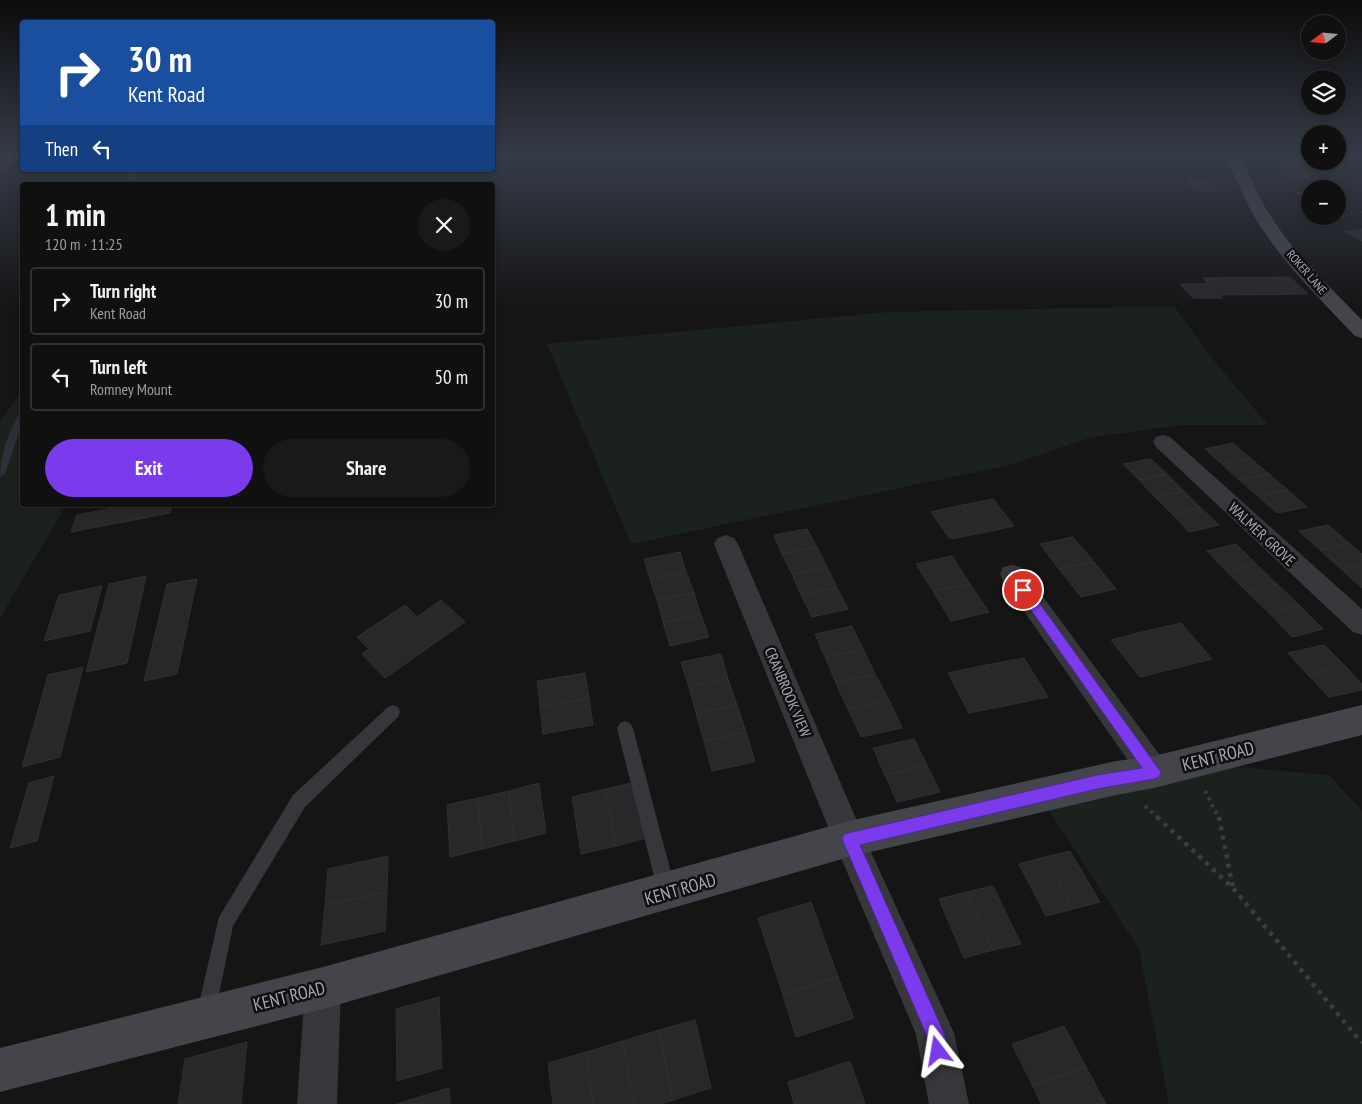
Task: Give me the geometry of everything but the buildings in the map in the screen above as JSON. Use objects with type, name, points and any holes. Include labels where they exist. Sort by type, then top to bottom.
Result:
[{"type":"street","name":"ROKER LANE","points":[[1257,205],[1264,221],[1304,270],[1362,332]]},
{"type":"street","name":"WALMER GROVE","points":[[1163,442],[1362,625]]},
{"type":"street","name":"CRANBROOK VIEW","points":[[726,544],[849,839],[935,1033],[948,1104]]},
{"type":"street","points":[[1012,574],[1171,768]]},
{"type":"street","name":"KENT ROAD","points":[[0,1070],[323,988],[849,839],[1116,778],[1171,768],[1362,720]]},
{"type":"street","points":[[317,1104],[323,988]]},
{"type":"lane","points":[[206,1017],[225,923],[299,801],[393,712]]},
{"type":"lane","points":[[625,728],[667,892]]},
{"type":"path","points":[[1346,215],[1362,212]]},
{"type":"path","points":[[1171,768],[1218,814],[1233,888]]},
{"type":"path","points":[[1116,778],[1233,888],[1362,1043]]},
{"type":"shaded area","points":[[1174,306],[1216,363],[1268,425],[1183,425],[1092,437],[1006,466],[631,544],[547,344],[888,312]]},
{"type":"shaded area","points":[[20,395],[20,507],[65,507],[0,618],[0,421]]},
{"type":"shaded area","points":[[1189,763],[1329,775],[1362,811],[1362,1104],[1169,1104],[1139,949],[1039,795]]},
{"type":"waterway","points":[[0,474],[20,420]]},
{"type":"route","points":[[938,1051],[935,1033],[849,839],[1097,782],[1154,772],[1023,590]]}]
